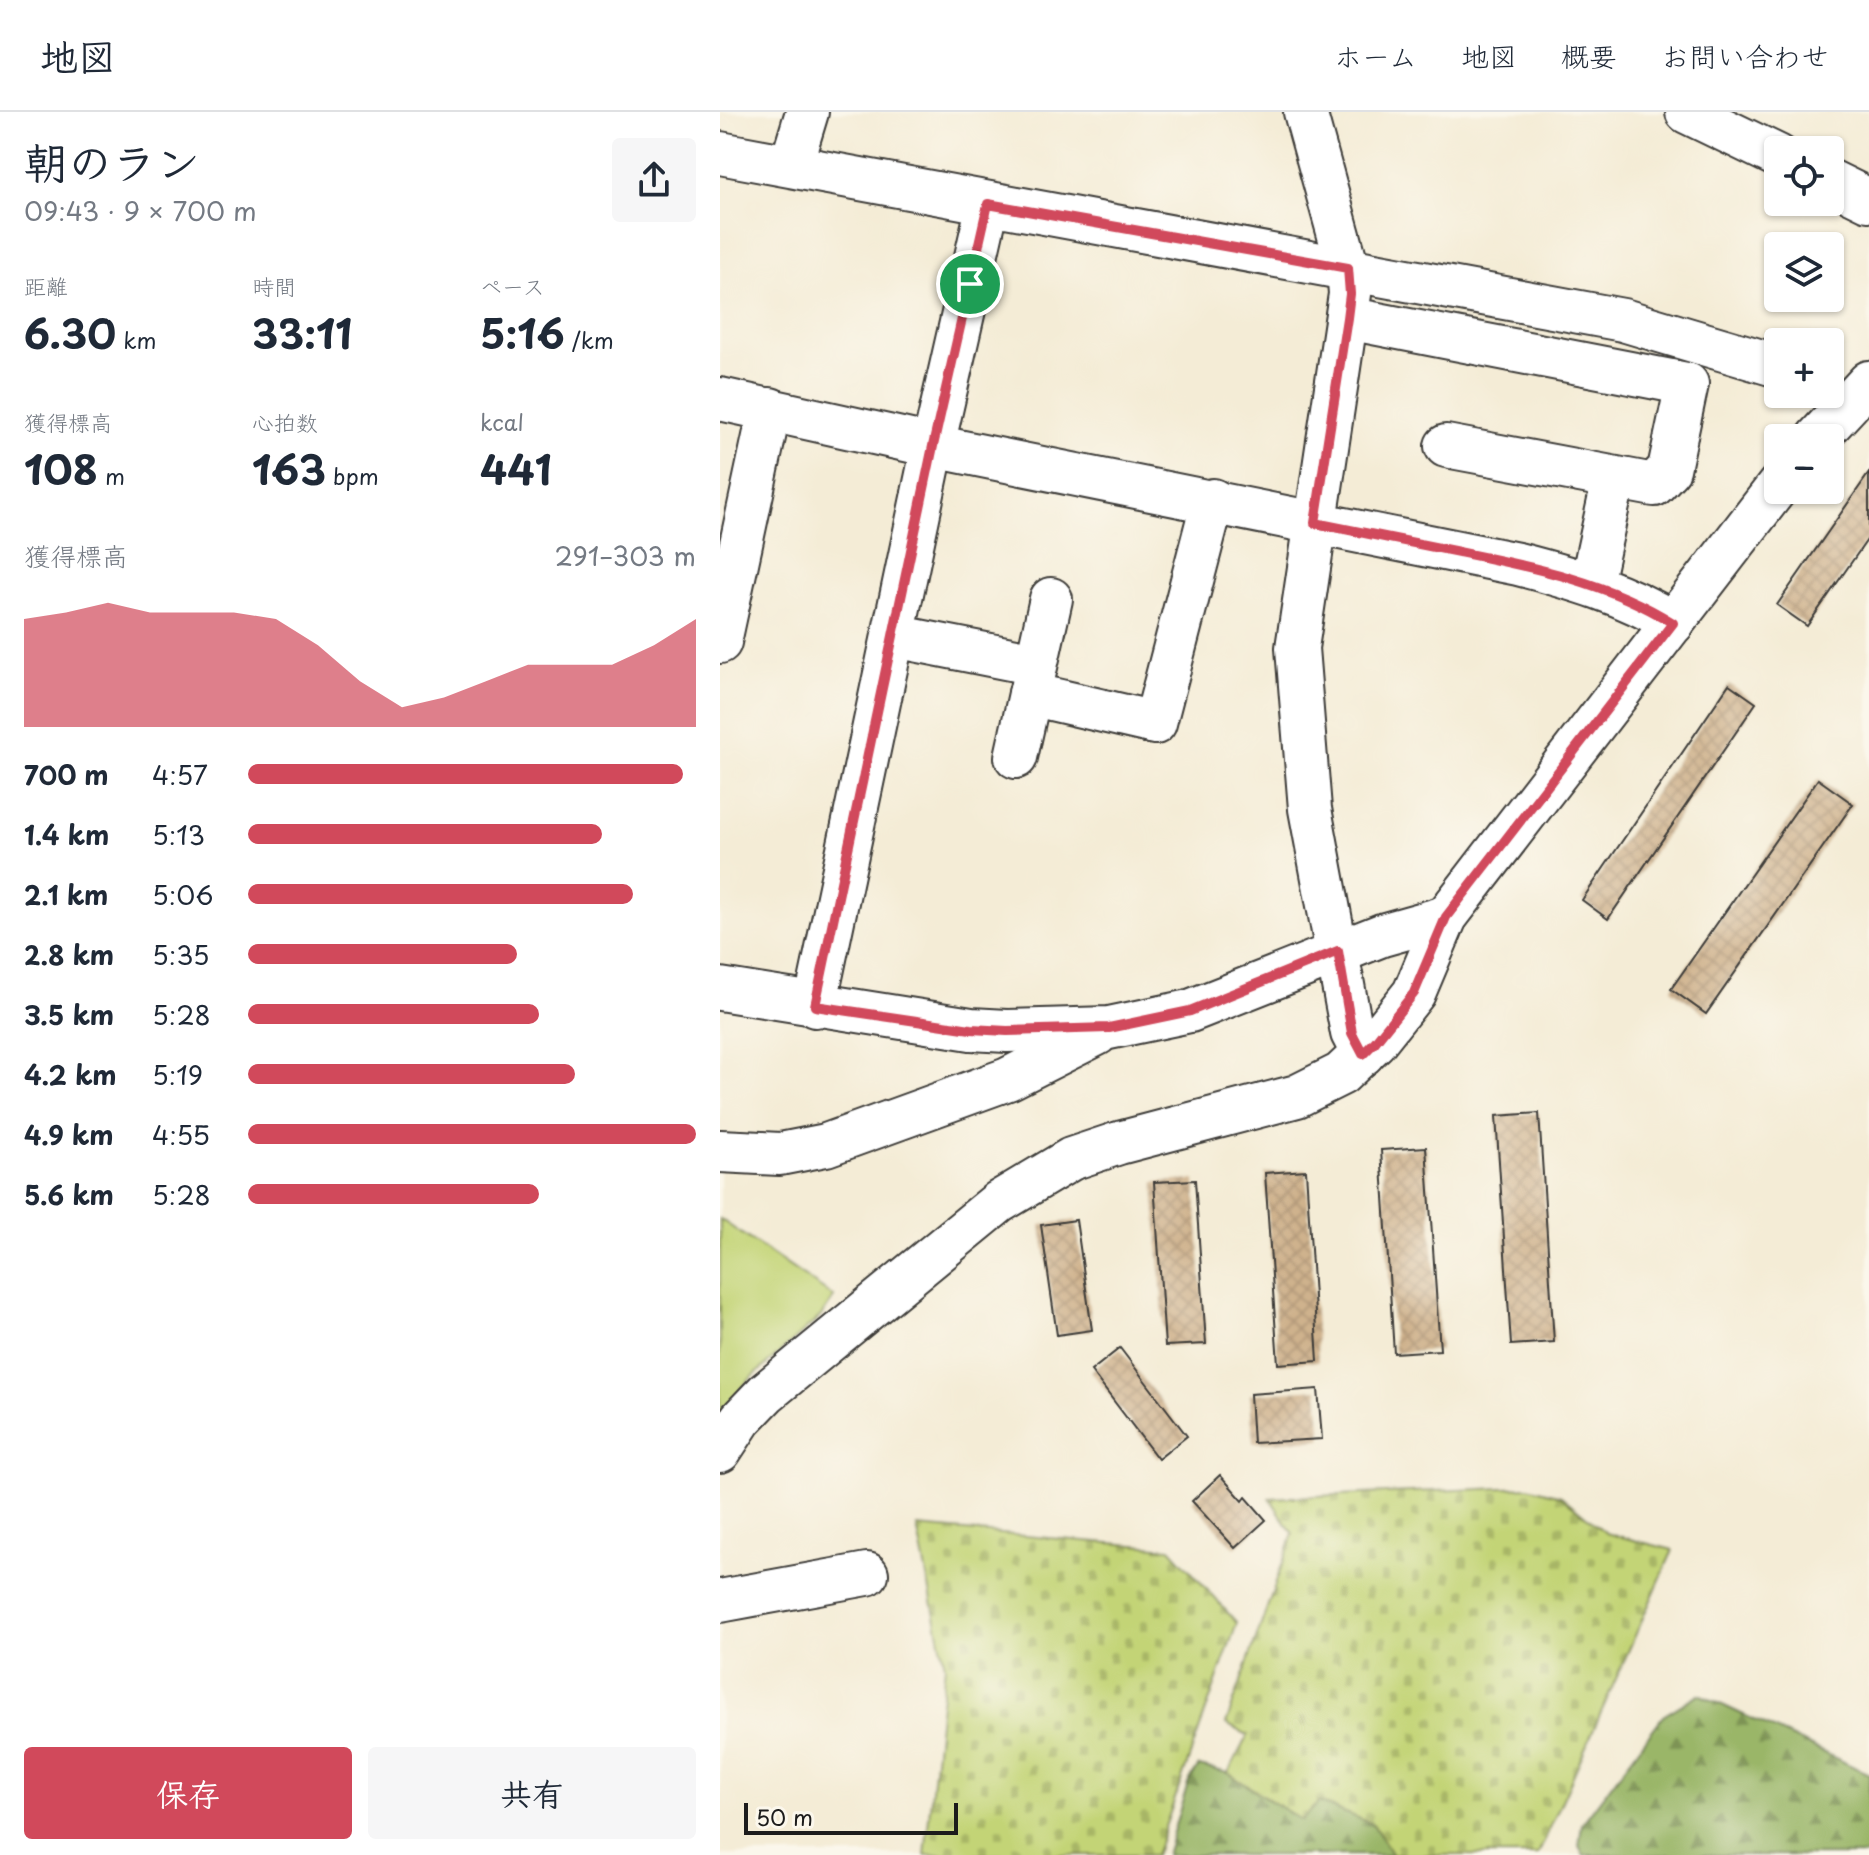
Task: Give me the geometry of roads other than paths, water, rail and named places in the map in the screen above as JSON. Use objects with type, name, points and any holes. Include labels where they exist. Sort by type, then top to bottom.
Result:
[{"type":"street","points":[[791,165],[807,112]]},
{"type":"street","points":[[1305,112],[1348,268],[1350,294],[1297,648],[1310,809],[1352,1033],[1363,1054]]},
{"type":"street","points":[[1687,112],[1764,149]]},
{"type":"street","points":[[720,153],[1623,320],[1764,362]]},
{"type":"street","points":[[1844,188],[1869,200]]},
{"type":"street","points":[[815,1006],[933,446],[988,204]]},
{"type":"street","points":[[1347,318],[1687,384],[1669,469],[1654,485],[1446,446]]},
{"type":"street","points":[[1827,424],[1854,384]]},
{"type":"street","points":[[720,399],[933,446],[1213,500],[1518,564],[1591,584],[1652,609],[1673,623]]},
{"type":"street","points":[[720,642],[770,409]]},
{"type":"street","points":[[1591,584],[1614,478]]},
{"type":"street","points":[[894,636],[1033,679],[1155,723],[1213,500]]},
{"type":"street","points":[[720,1451],[741,1419],[766,1393],[999,1202],[1071,1159],[1119,1143],[1297,1096],[1341,1074],[1375,1042],[1414,993],[1446,917],[1764,504]]},
{"type":"street","points":[[1016,757],[1051,599]]},
{"type":"street","points":[[720,989],[971,1029],[1109,1028],[1190,1011],[1338,951],[1446,917]]},
{"type":"street","points":[[720,1151],[780,1154],[826,1145],[1008,1079],[1109,1028]]},
{"type":"street","points":[[720,1601],[850,1586]]}]
